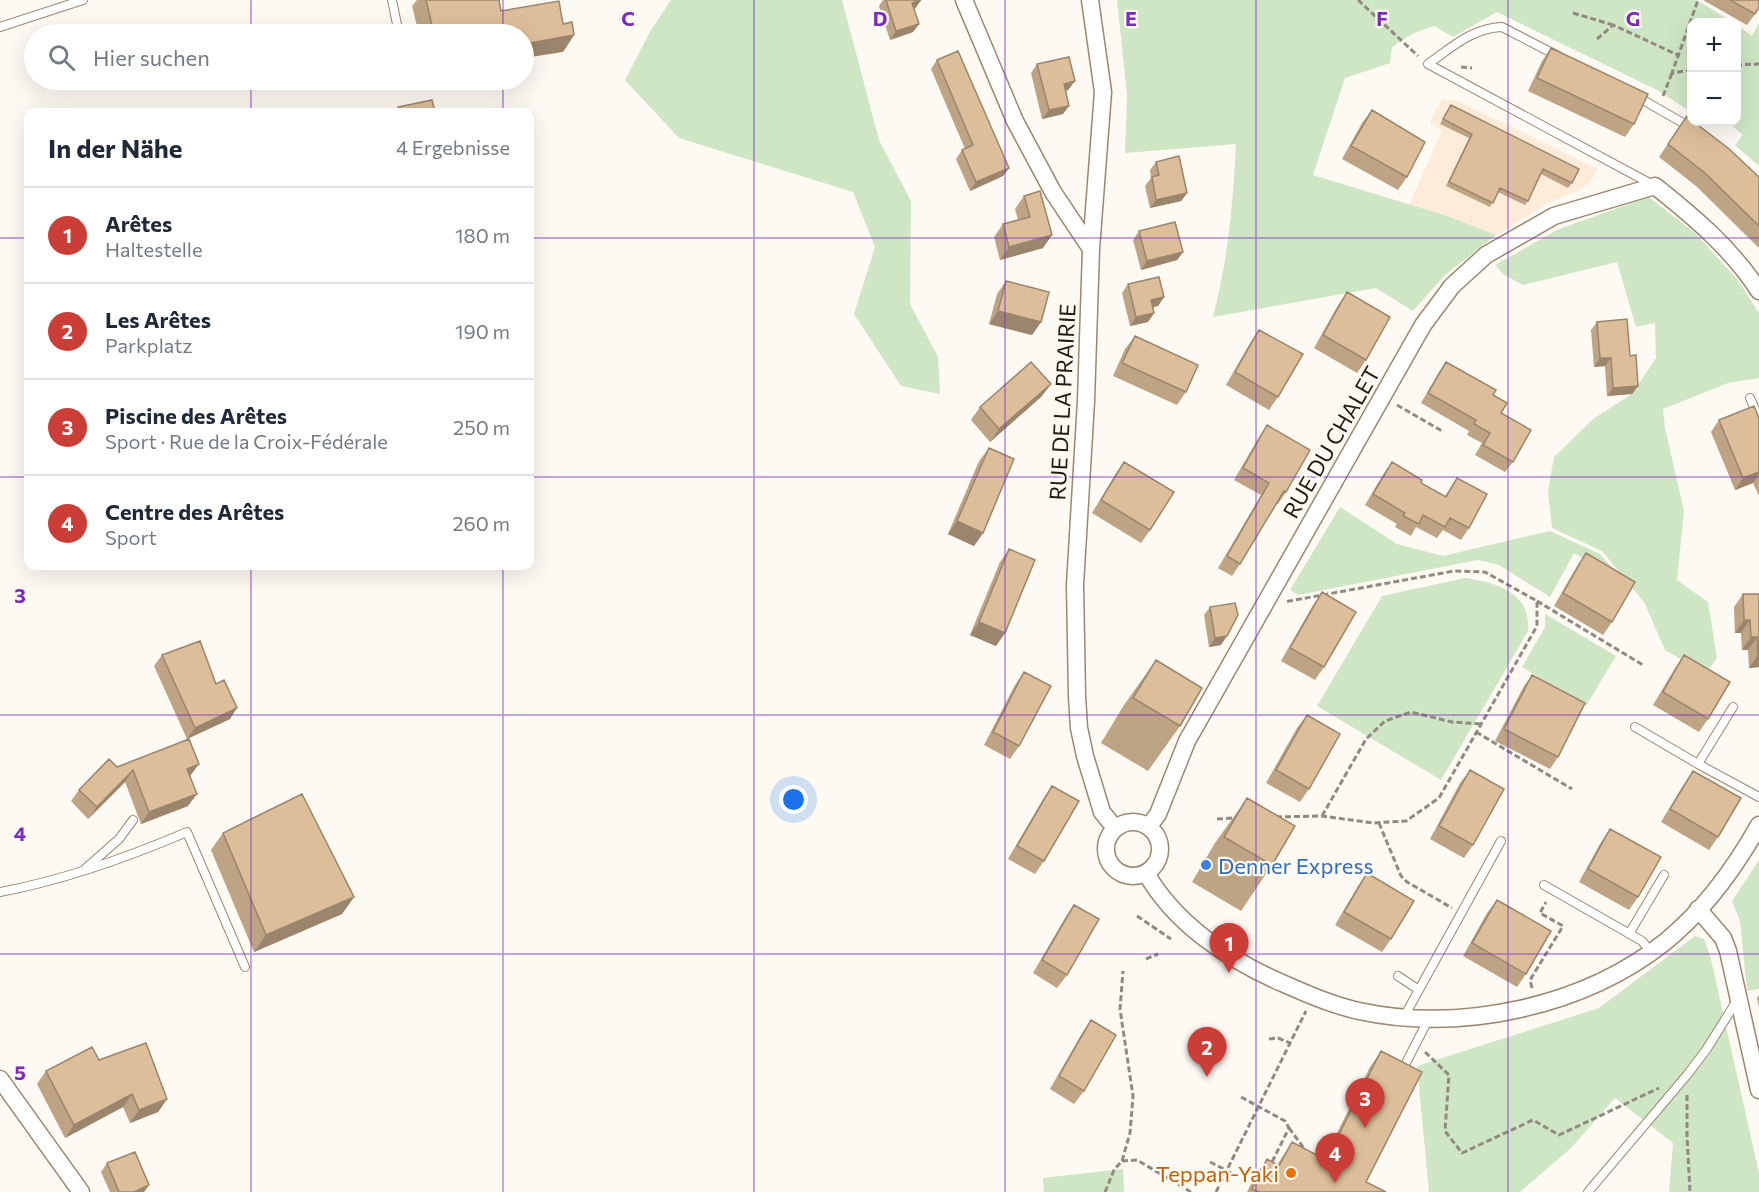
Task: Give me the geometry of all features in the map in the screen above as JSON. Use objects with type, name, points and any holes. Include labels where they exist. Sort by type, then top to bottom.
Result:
[{"type":"street","points":[[964,0],[1015,121],[1053,192],[1090,249]]},
{"type":"street","name":"RUE DE LA PRAIRIE","points":[[1090,0],[1103,92],[1090,249],[1086,401],[1075,585],[1077,696],[1079,728],[1085,756],[1102,812],[1115,828]]},
{"type":"street","points":[[1655,186],[1704,226],[1748,273],[1759,291]]},
{"type":"street","name":"RUE DU CHALET","points":[[1149,826],[1158,814],[1187,741],[1423,325],[1452,286],[1486,255],[1554,216],[1655,186]]},
{"type":"street","points":[[1131,821],[1149,826],[1156,833],[1160,842],[1158,860],[1146,873],[1138,876],[1122,874],[1109,863],[1107,840],[1115,828],[1131,821]]},
{"type":"street","points":[[1146,873],[1158,891],[1197,931],[1253,970],[1313,997],[1359,1011],[1404,1017],[1461,1018],[1507,1012],[1555,999],[1616,973],[1651,952],[1680,928],[1698,909],[1730,871],[1759,827]]},
{"type":"street","points":[[1698,909],[1723,938],[1728,951],[1759,1090]]},
{"type":"street","points":[[0,1079],[81,1192]]},
{"type":"lane","points":[[0,27],[82,0]]},
{"type":"lane","points":[[392,0],[397,24]]},
{"type":"lane","points":[[1566,60],[1502,27],[1494,27],[1469,35],[1428,64],[1655,186]]},
{"type":"lane","points":[[1630,93],[1683,122],[1700,135]]},
{"type":"lane","points":[[1750,398],[1759,418]]},
{"type":"lane","points":[[1698,764],[1733,707]]},
{"type":"lane","points":[[1635,727],[1759,796]]},
{"type":"lane","points":[[81,872],[119,839],[133,820]]},
{"type":"lane","points":[[0,892],[39,885],[106,865],[187,832],[245,967]]},
{"type":"lane","points":[[1404,1017],[1501,841]]},
{"type":"lane","points":[[1629,934],[1664,875]]},
{"type":"lane","points":[[1544,885],[1642,941],[1651,952]]},
{"type":"lane","points":[[1398,976],[1419,990]]},
{"type":"lane","points":[[1588,1192],[1687,1075],[1739,998]]},
{"type":"lane","points":[[1405,1065],[1429,1017]]},
{"type":"path","points":[[1358,0],[1428,64]]},
{"type":"path","points":[[1663,95],[1698,0]]},
{"type":"path","points":[[1573,13],[1613,25],[1678,56]]},
{"type":"path","points":[[1597,39],[1613,25]]},
{"type":"path","points":[[1741,64],[1759,64]]},
{"type":"path","points":[[1672,73],[1687,71]]},
{"type":"path","points":[[1382,397],[1442,431]]},
{"type":"path","points":[[1264,606],[1454,571],[1485,572],[1643,665]]},
{"type":"path","points":[[1275,817],[1322,816],[1379,823],[1406,820],[1439,798],[1537,626],[1537,601]]},
{"type":"path","points":[[1322,816],[1366,739],[1384,721],[1411,712],[1452,722],[1481,724]]},
{"type":"path","points":[[1476,732],[1572,789]]},
{"type":"path","points":[[1217,819],[1240,818]]},
{"type":"path","points":[[1379,823],[1401,876],[1407,882],[1461,913]]},
{"type":"path","points":[[1532,989],[1530,980],[1563,926],[1540,913],[1553,890]]},
{"type":"path","points":[[1137,916],[1171,939]]},
{"type":"path","points":[[1146,960],[1158,954]]},
{"type":"path","points":[[1105,1192],[1114,1170],[1122,1161],[1130,1133],[1133,1096],[1120,1009],[1123,971]]},
{"type":"path","points":[[1216,1192],[1308,1008]]},
{"type":"path","points":[[1269,1039],[1278,1038],[1290,1043]]},
{"type":"path","points":[[1416,1043],[1449,1076],[1445,1131],[1462,1153],[1533,1120],[1559,1135],[1687,1075],[1690,1192]]},
{"type":"path","points":[[1241,1097],[1285,1121],[1310,1156]]},
{"type":"path","points":[[1269,1168],[1289,1128]]},
{"type":"path","points":[[1122,1161],[1137,1161],[1191,1192]]},
{"type":"path","points":[[1210,1162],[1239,1177]]},
{"type":"shaded area","points":[[1442,99],[1459,101],[1597,169],[1590,182],[1578,191],[1544,205],[1496,235],[1409,205],[1442,131],[1430,122]]},
{"type":"green space","points":[[671,0],[842,0],[879,140],[911,201],[910,304],[938,357],[940,394],[901,386],[854,314],[875,247],[853,192],[679,138],[625,80],[651,30]]},
{"type":"green space","points":[[1117,0],[1697,0],[1726,18],[1687,18],[1687,109],[1657,90],[1497,12],[1453,37],[1434,26],[1412,34],[1392,47],[1390,63],[1345,78],[1313,175],[1447,216],[1496,235],[1445,275],[1413,311],[1376,288],[1213,317],[1229,231],[1236,144],[1125,153],[1127,95]]},
{"type":"green space","points":[[1759,23],[1759,166],[1735,145],[1743,135],[1732,126],[1741,126],[1741,28],[1752,36]]},
{"type":"green space","points":[[1649,197],[1696,234],[1737,279],[1759,313],[1759,378],[1728,383],[1663,409],[1665,428],[1684,511],[1677,580],[1708,602],[1717,658],[1705,674],[1665,650],[1644,602],[1602,551],[1552,528],[1548,490],[1554,457],[1593,419],[1632,394],[1656,358],[1655,323],[1636,327],[1617,262],[1523,285],[1503,274],[1495,265],[1559,229]]},
{"type":"green space","points":[[1340,507],[1397,544],[1443,556],[1550,531],[1600,554],[1627,585],[1574,553],[1550,597],[1499,565],[1478,560],[1298,595],[1290,590]]},
{"type":"green space","points":[[1465,578],[1484,581],[1511,593],[1524,607],[1528,631],[1441,780],[1317,706],[1382,596]]},
{"type":"green space","points":[[1545,614],[1616,656],[1586,706],[1522,667],[1545,627]]},
{"type":"green space","points":[[1759,860],[1759,989],[1747,991],[1740,921],[1732,901]]},
{"type":"green space","points":[[1695,936],[1704,939],[1710,955],[1759,1173],[1759,1192],[1669,1192],[1673,1143],[1615,1098],[1571,1148],[1520,1192],[1429,1192],[1417,1066],[1599,1008]]},
{"type":"green space","points":[[1123,1169],[1124,1192],[1044,1192],[1043,1178]]},
{"type":"building","points":[[426,0],[499,0],[501,11],[559,1],[563,24],[572,22],[574,35],[534,42],[534,24],[432,24]]},
{"type":"building","points":[[886,0],[921,0],[912,3],[919,24],[896,31]]},
{"type":"building","points":[[1730,0],[1759,0],[1759,7],[1755,14]]},
{"type":"building","points":[[1551,48],[1648,94],[1634,124],[1537,78]]},
{"type":"building","points":[[958,51],[1009,168],[976,182],[962,150],[973,145],[937,60]]},
{"type":"building","points":[[1069,57],[1075,81],[1064,84],[1069,106],[1049,110],[1037,64]]},
{"type":"building","points":[[432,100],[434,108],[398,108]]},
{"type":"building","points":[[1451,105],[1579,169],[1572,183],[1543,169],[1528,201],[1500,188],[1493,203],[1449,182],[1472,134],[1443,119]]},
{"type":"building","points":[[1372,110],[1425,142],[1407,177],[1351,146]]},
{"type":"building","points":[[1687,116],[1687,126],[1699,126],[1728,148],[1759,177],[1759,226],[1705,173],[1668,144]]},
{"type":"building","points":[[1179,156],[1187,193],[1156,200],[1152,177],[1159,175],[1156,162]]},
{"type":"building","points":[[1040,191],[1052,235],[1009,247],[1003,224],[1030,217],[1024,196]]},
{"type":"building","points":[[1175,222],[1183,252],[1147,261],[1139,231]]},
{"type":"building","points":[[1159,277],[1164,297],[1151,300],[1154,313],[1136,317],[1128,284]]},
{"type":"building","points":[[1006,281],[1049,292],[1041,322],[998,311]]},
{"type":"building","points":[[1347,292],[1390,317],[1366,360],[1323,335]]},
{"type":"building","points":[[1627,319],[1630,356],[1636,355],[1638,386],[1613,388],[1611,358],[1600,358],[1597,322]]},
{"type":"building","points":[[1259,330],[1303,354],[1278,397],[1235,372]]},
{"type":"building","points":[[1135,336],[1198,365],[1186,392],[1122,363]]},
{"type":"building","points":[[1031,362],[1051,384],[999,429],[980,407]]},
{"type":"building","points":[[1446,362],[1496,390],[1493,395],[1507,403],[1501,413],[1531,430],[1513,462],[1483,445],[1490,433],[1474,424],[1476,420],[1428,393]]},
{"type":"building","points":[[1754,406],[1759,418],[1759,472],[1743,478],[1719,420]]},
{"type":"building","points":[[1267,425],[1310,450],[1240,564],[1227,556],[1269,483],[1243,468]]},
{"type":"building","points":[[989,448],[1014,459],[983,533],[957,521]]},
{"type":"building","points":[[1124,462],[1174,492],[1150,530],[1101,500]]},
{"type":"building","points":[[1392,462],[1422,480],[1421,483],[1446,497],[1457,478],[1487,494],[1469,528],[1450,518],[1445,527],[1423,515],[1419,524],[1403,516],[1405,513],[1373,494]]},
{"type":"building","points":[[1009,549],[1035,560],[1005,633],[979,622]]},
{"type":"building","points":[[1586,553],[1635,582],[1612,622],[1563,593]]},
{"type":"building","points":[[1322,592],[1356,612],[1324,667],[1290,648]]},
{"type":"building","points":[[1743,594],[1759,594],[1759,655],[1757,637],[1751,637],[1750,620],[1744,620]]},
{"type":"building","points":[[1235,603],[1238,615],[1227,636],[1215,638],[1210,607]]},
{"type":"building","points":[[200,641],[216,684],[224,680],[237,708],[195,728],[162,655]]},
{"type":"building","points":[[1684,655],[1730,682],[1708,719],[1663,692]]},
{"type":"building","points":[[1156,660],[1202,688],[1180,726],[1133,698]]},
{"type":"building","points":[[1024,672],[1051,686],[1019,746],[993,732]]},
{"type":"building","points":[[1532,675],[1585,703],[1558,757],[1504,729]]},
{"type":"building","points":[[1307,715],[1340,734],[1309,789],[1276,770]]},
{"type":"building","points":[[189,739],[199,764],[187,769],[197,794],[149,812],[133,770],[97,807],[79,790],[109,759],[117,767]]},
{"type":"building","points":[[1470,770],[1504,789],[1473,845],[1439,826]]},
{"type":"building","points":[[1693,771],[1741,798],[1718,837],[1670,809]]},
{"type":"building","points":[[1052,786],[1079,801],[1044,861],[1017,846]]},
{"type":"building","points":[[302,794],[354,897],[266,935],[223,833]]},
{"type":"building","points":[[1247,798],[1295,826],[1272,865],[1224,837]]},
{"type":"building","points":[[1610,829],[1661,857],[1638,897],[1588,869]]},
{"type":"building","points":[[1367,873],[1414,901],[1391,939],[1344,912]]},
{"type":"building","points":[[1497,900],[1551,931],[1526,974],[1472,943]]},
{"type":"building","points":[[1074,905],[1099,919],[1067,975],[1042,960]]},
{"type":"building","points":[[1091,1020],[1116,1035],[1084,1091],[1059,1076]]},
{"type":"building","points":[[146,1043],[167,1099],[139,1110],[132,1094],[74,1125],[46,1071],[92,1047],[99,1060]]},
{"type":"building","points":[[1381,1051],[1422,1072],[1366,1182],[1386,1192],[1259,1192],[1252,1189],[1267,1159],[1279,1166],[1292,1142],[1326,1160]]},
{"type":"building","points":[[135,1152],[149,1185],[134,1192],[119,1192],[107,1163]]},
{"type":"place","name":"Denner Express","points":[[1206,865]]},
{"type":"place","name":"Arêtes","points":[[1229,973]]},
{"type":"place","name":"Les Arêtes","points":[[1207,1077]]},
{"type":"place","name":"Piscine des Arêtes","points":[[1365,1128]]},
{"type":"place","name":"Teppan-Yaki","points":[[1291,1173]]},
{"type":"place","name":"Centre des Arêtes","points":[[1335,1183]]}]
